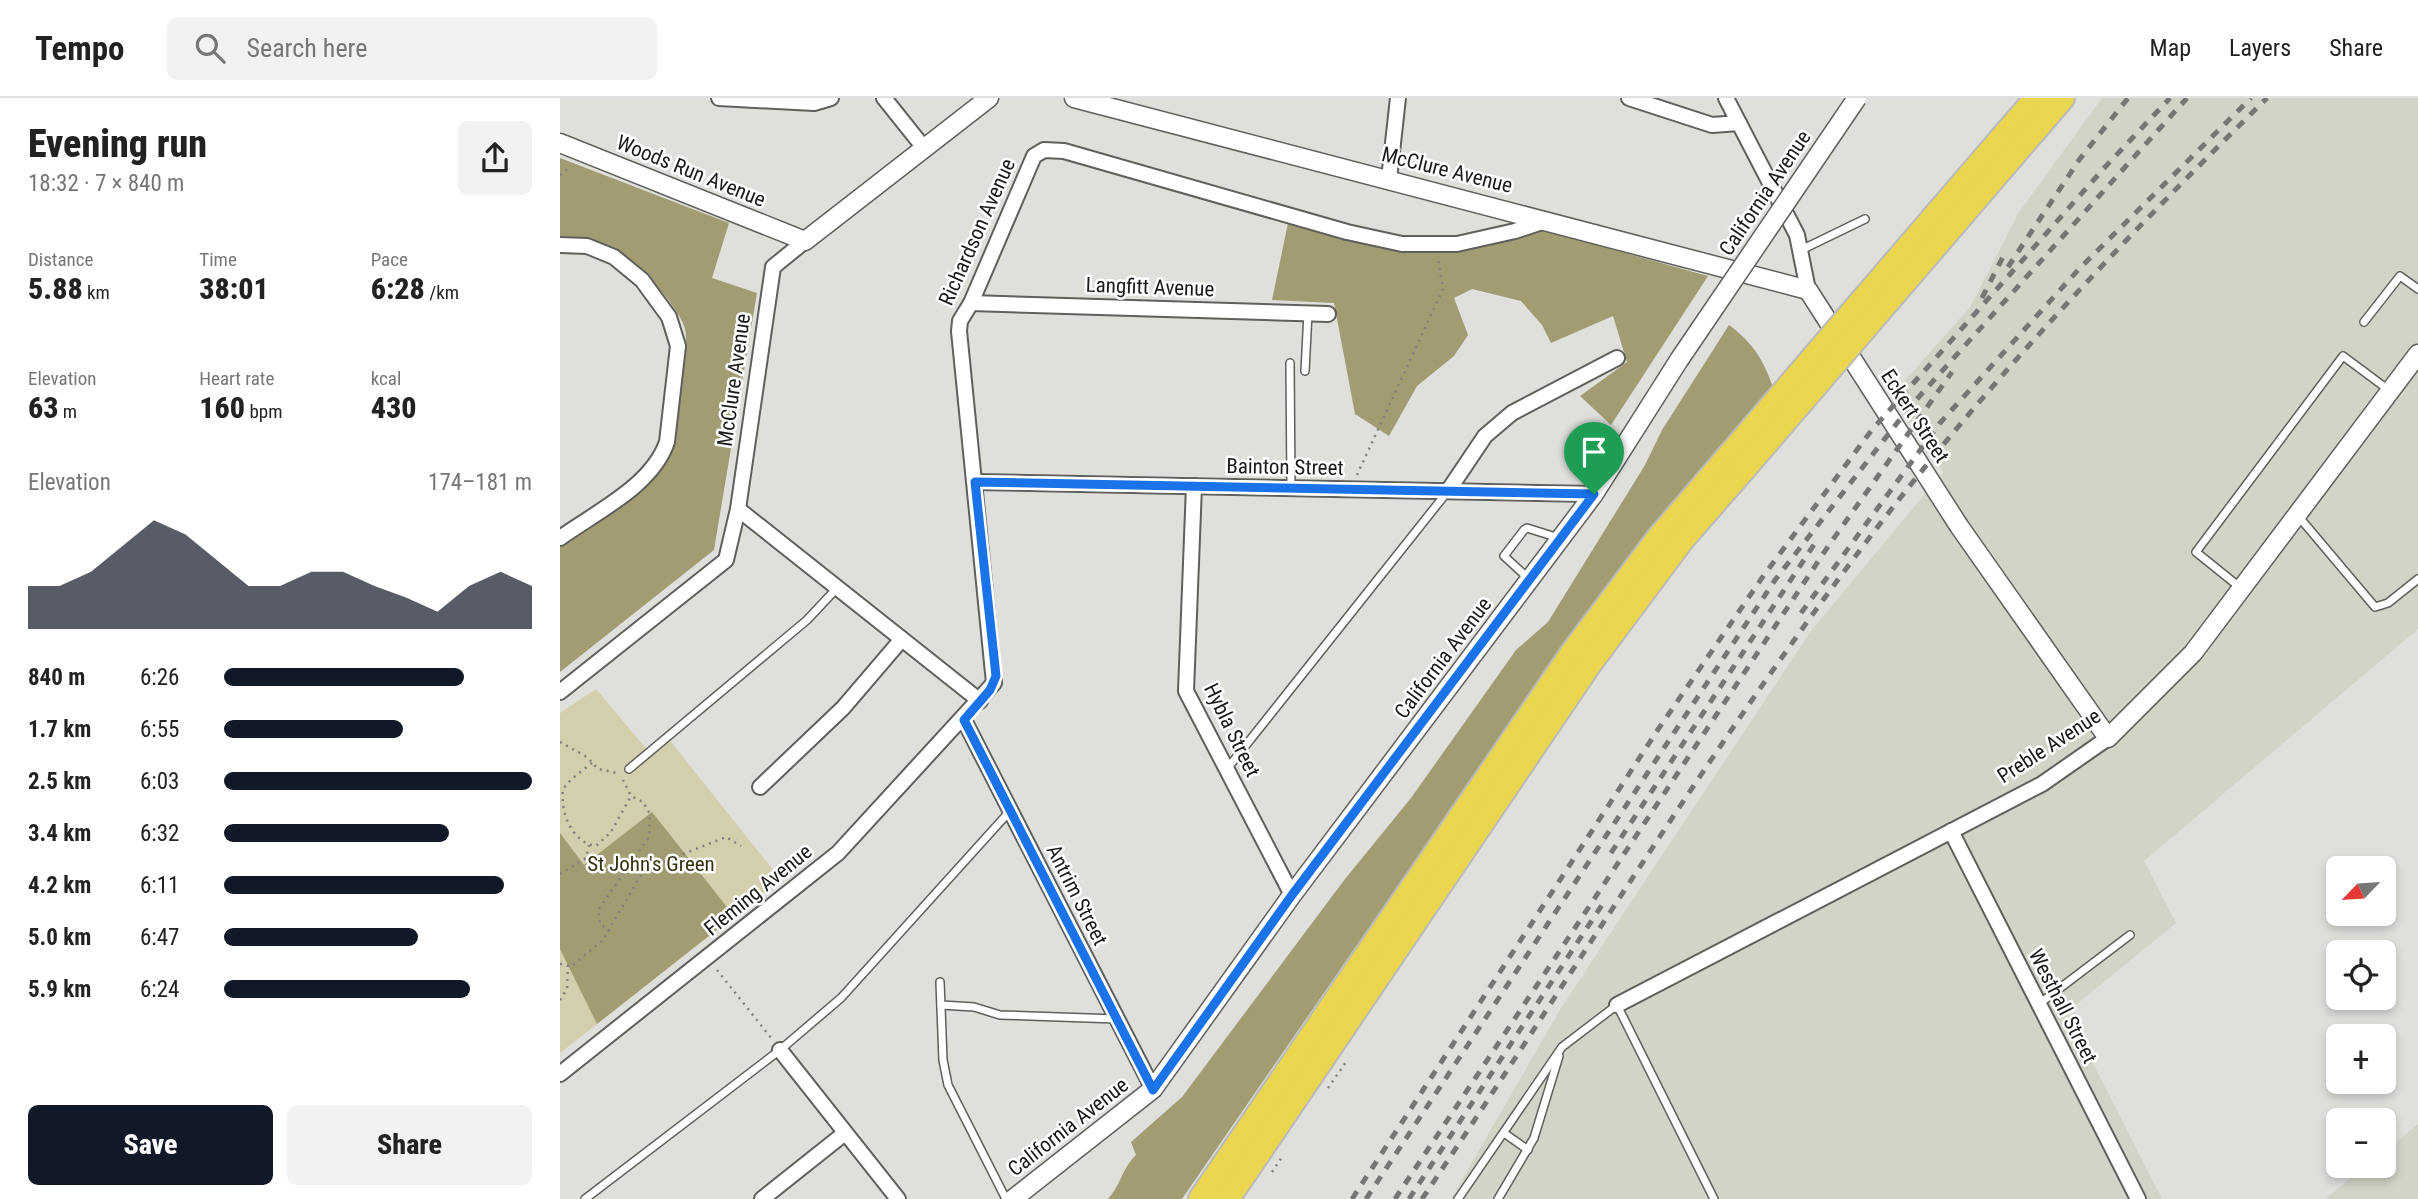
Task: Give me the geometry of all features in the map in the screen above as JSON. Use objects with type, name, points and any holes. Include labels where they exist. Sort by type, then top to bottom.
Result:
[{"type":"highway","points":[[2006,149],[2037,98]]},
{"type":"highway","points":[[1201,1199],[1572,654],[1659,538],[1738,460],[2006,149],[2062,98]]},
{"type":"highway","points":[[1227,1199],[1589,664],[1738,460]]},
{"type":"street","points":[[719,98],[814,103],[831,98]]},
{"type":"street","points":[[884,98],[924,148]]},
{"type":"street","name":"McClure Avenue","points":[[560,692],[726,560],[738,509],[773,267],[989,98]]},
{"type":"street","name":"McClure Avenue","points":[[1074,98],[1808,290]]},
{"type":"street","points":[[1389,179],[1398,98]]},
{"type":"street","points":[[1629,98],[1712,125],[1739,123]]},
{"type":"street","name":"Eckert Street","points":[[1726,98],[1797,235],[1808,290],[1994,578],[2108,738]]},
{"type":"street","name":"California Avenue","points":[[1013,1199],[1153,1090],[1292,895],[1594,494],[1679,360],[1857,98]]},
{"type":"street","name":"Woods Run Avenue","points":[[560,143],[806,240]]},
{"type":"street","name":"Richardson Avenue","points":[[964,720],[990,690],[996,676],[960,321],[971,303],[1030,161],[1039,152],[1051,149],[1347,232],[1402,244],[1436,246],[1515,231],[1548,220]]},
{"type":"street","points":[[560,245],[601,250],[642,280],[669,317],[678,346],[667,442],[662,456],[638,482],[560,538]]},
{"type":"street","name":"Langfitt Avenue","points":[[971,303],[1328,314]]},
{"type":"street","name":"Preble Avenue","points":[[1616,1005],[2042,783],[2108,738],[2193,653],[2418,354]]},
{"type":"street","points":[[1448,491],[1485,436],[1512,413],[1616,358]]},
{"type":"street","name":"Bainton Street","points":[[975,482],[1594,494]]},
{"type":"street","name":"Hybla Street","points":[[1194,486],[1186,691],[1292,895]]},
{"type":"street","points":[[738,509],[980,701]]},
{"type":"street","points":[[760,787],[843,708],[902,639]]},
{"type":"street","name":"Antrim Street","points":[[964,720],[1153,1090]]},
{"type":"street","name":"Fleming Avenue","points":[[560,1074],[838,853],[964,720]]},
{"type":"street","name":"Westhall Street","points":[[1951,831],[2138,1199]]},
{"type":"street","points":[[780,1050],[898,1199]]},
{"type":"street","points":[[762,1199],[845,1133]]},
{"type":"lane","points":[[1801,250],[1864,219]]},
{"type":"lane","points":[[2364,322],[2400,276],[2418,289]]},
{"type":"lane","points":[[1305,371],[1308,313]]},
{"type":"lane","points":[[2242,590],[2196,552],[2204,541],[2343,356],[2390,391]]},
{"type":"lane","points":[[1290,363],[1291,488]]},
{"type":"lane","points":[[1226,769],[1448,491]]},
{"type":"lane","points":[[2298,515],[2375,607],[2388,603],[2418,579]]},
{"type":"lane","points":[[1529,579],[1504,556],[1524,530],[1527,528],[1560,539]]},
{"type":"lane","points":[[629,769],[807,620],[837,588]]},
{"type":"lane","points":[[585,1199],[780,1050],[841,998],[1011,811]]},
{"type":"lane","points":[[2039,1004],[2130,935]]},
{"type":"lane","points":[[940,982],[948,1085],[1006,1199]]},
{"type":"lane","points":[[941,1005],[974,1007],[1000,1016],[1117,1019]]},
{"type":"lane","points":[[1458,1199],[1562,1047],[1616,1005],[1714,1199]]},
{"type":"lane","points":[[1499,1199],[1528,1150],[1562,1047]]},
{"type":"lane","points":[[1504,1133],[1528,1150]]},
{"type":"path","points":[[1356,478],[1443,289],[1436,246]]},
{"type":"path","points":[[560,742],[598,769],[620,776],[631,796],[643,802],[650,814],[649,837],[598,910],[600,924],[610,931]]},
{"type":"path","points":[[592,763],[561,791],[571,833],[596,846],[605,840],[631,796]]},
{"type":"path","points":[[560,964],[568,966],[578,963],[610,931],[640,875],[658,864],[726,837],[741,846]]},
{"type":"path","points":[[560,874],[586,858],[590,845]]},
{"type":"path","points":[[560,1000],[567,989],[568,966]]},
{"type":"path","points":[[717,971],[780,1050]]},
{"type":"shaded area","points":[[2102,98],[2418,98],[2418,629],[2144,861],[2176,923],[2067,1012],[2162,1199],[1451,1199],[1561,1008],[1810,632],[1943,472],[1892,395],[1971,306],[2019,212]]},
{"type":"shaded area","points":[[2418,1124],[2418,1199],[2325,1199],[2351,1178],[2396,1178],[2396,1142]]},
{"type":"green space","points":[[560,158],[729,223],[712,278],[757,293],[714,550],[560,672],[560,546],[629,497],[654,475],[668,457],[672,443],[674,407],[685,356],[686,334],[675,310],[635,265],[622,255],[593,242],[560,236]]},
{"type":"green space","points":[[1288,223],[1420,253],[1461,250],[1539,229],[1708,276],[1611,425],[1580,396],[1627,362],[1613,316],[1551,343],[1542,325],[1521,301],[1472,289],[1454,298],[1468,335],[1454,356],[1417,386],[1389,436],[1355,414],[1334,303],[1272,300]]},
{"type":"green space","points":[[1729,325],[1745,338],[1756,352],[1773,387],[1585,614],[1182,1199],[1108,1199],[1136,1155],[1131,1142],[1182,1097],[1345,879],[1411,798],[1516,650],[1548,622],[1645,465],[1662,430]]},
{"type":"green space","name":"St John's Green","points":[[596,689],[649,752],[667,737],[781,880],[560,1053],[560,713]]},
{"type":"green space","points":[[652,812],[734,916],[597,1024],[560,949],[560,833],[584,865]]},
{"type":"railway","points":[[2008,267],[2079,160],[2128,98]]},
{"type":"railway","points":[[1352,1199],[1657,731],[1764,575],[1871,431],[2106,166],[2170,98]]},
{"type":"railway","points":[[1366,1199],[1775,580],[1908,409],[2187,98]]},
{"type":"railway","points":[[1801,613],[1940,423],[2079,269],[2251,98]]},
{"type":"railway","points":[[1422,1199],[1698,779],[1873,533],[1918,475],[2013,363],[2112,255],[2267,98]]},
{"type":"railway","points":[[1982,298],[2006,251]]},
{"type":"railway","points":[[1395,1199],[1829,545],[1952,372]]},
{"type":"railway","points":[[1611,853],[1817,540]]},
{"type":"railway","points":[[1409,1199],[1602,905]]},
{"type":"route","points":[[975,482],[1594,494],[1292,895],[1153,1090],[964,720],[990,690],[996,676],[975,482]]}]
